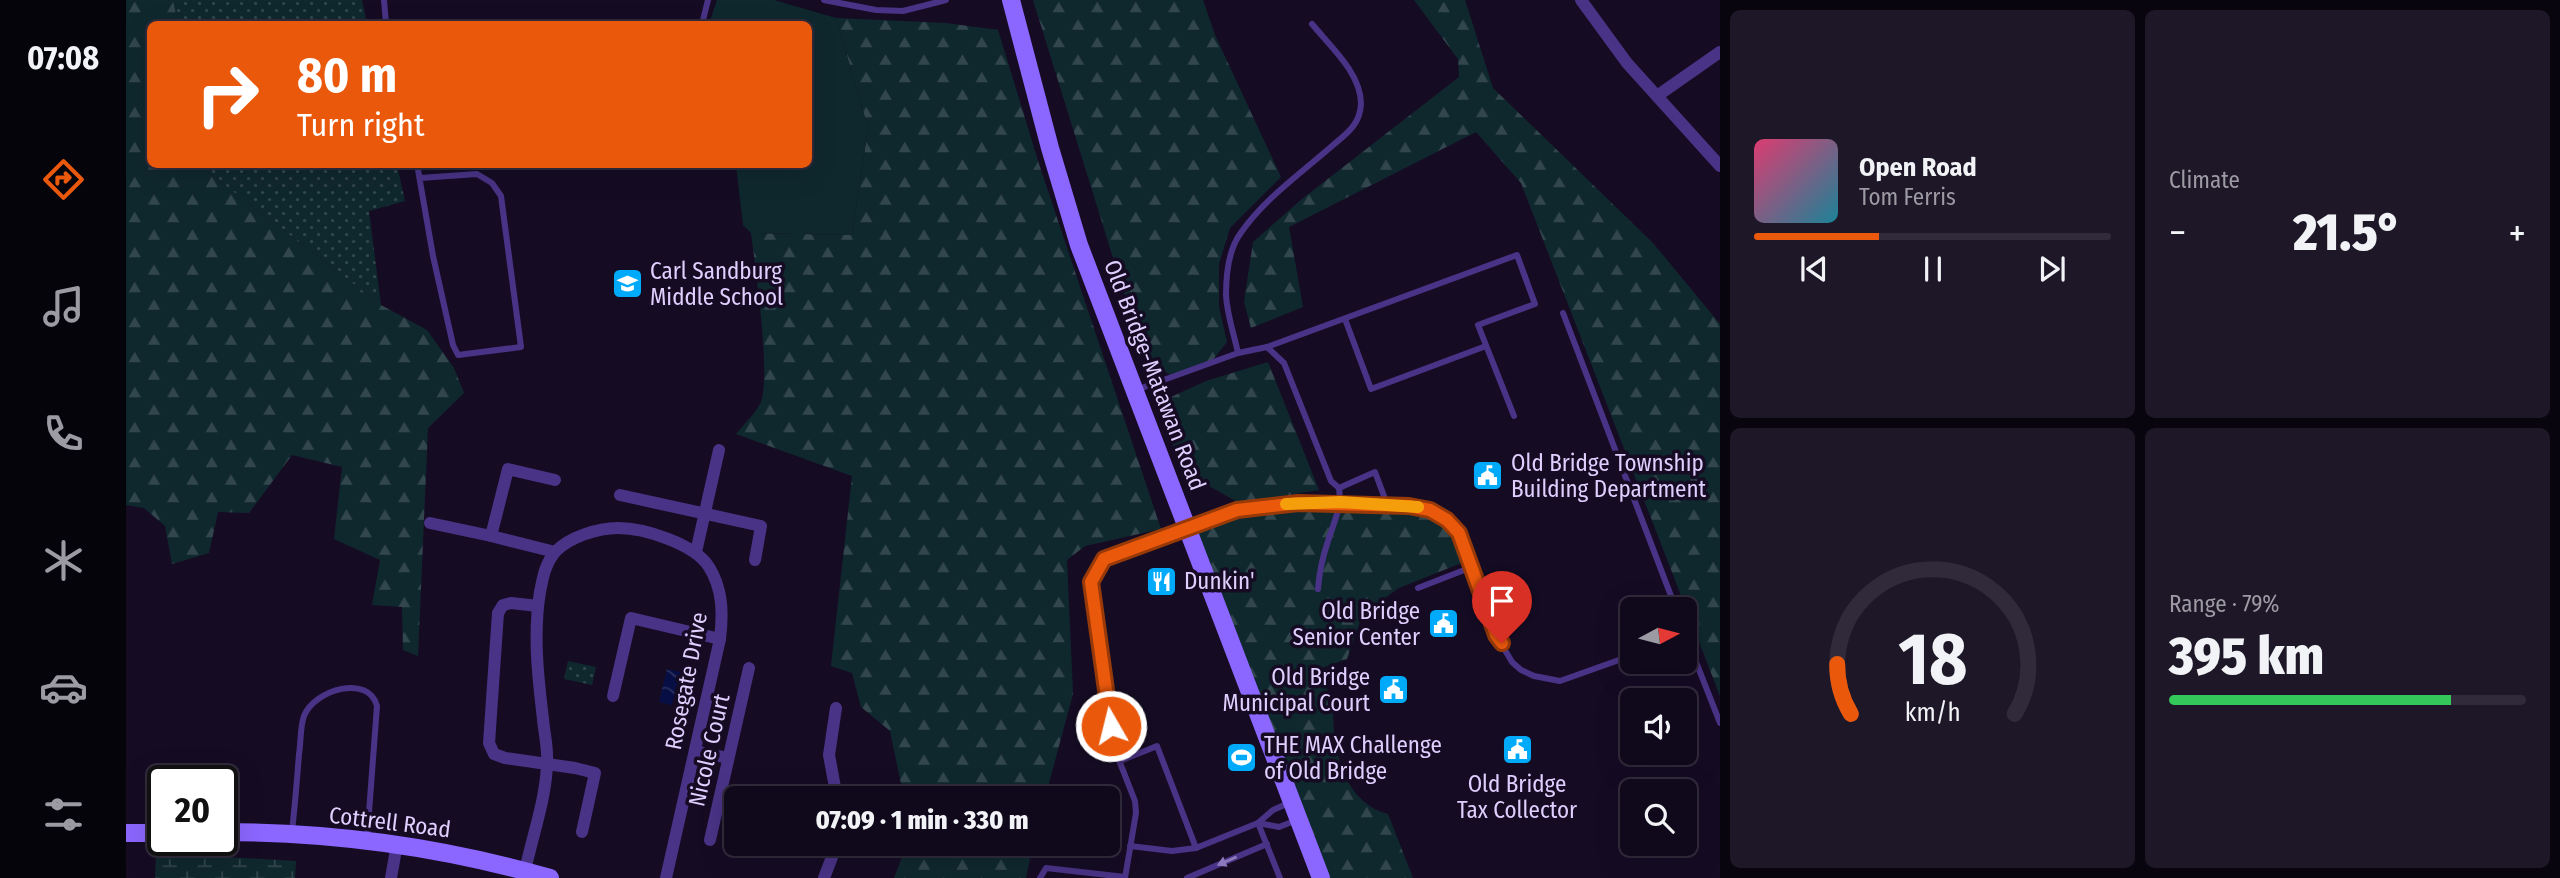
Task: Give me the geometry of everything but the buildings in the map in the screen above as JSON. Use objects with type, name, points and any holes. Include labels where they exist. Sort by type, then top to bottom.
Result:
[{"type":"main road","name":"Old Bridge-Matawan Road","points":[[1011,0],[1079,245],[1321,878]]},
{"type":"main road","points":[[126,834],[147,833]]},
{"type":"main road","name":"Cottrell Road","points":[[238,833],[397,844],[550,878]]},
{"type":"street","points":[[1581,0],[1627,63],[1720,166]]},
{"type":"street","points":[[1657,96],[1720,51]]},
{"type":"street","points":[[524,871],[548,763],[536,659],[538,606],[544,570],[555,552],[571,540],[587,533],[618,528],[671,539],[696,552],[719,450]]},
{"type":"street","points":[[491,536],[508,470],[555,480]]},
{"type":"street","points":[[620,495],[761,526],[755,560]]},
{"type":"street","points":[[430,523],[555,552]]},
{"type":"street","name":"Rosegate Drive","points":[[666,878],[720,639],[723,613],[719,590],[709,566],[696,552]]},
{"type":"street","points":[[538,606],[511,603],[503,605],[498,613],[489,743],[494,754],[505,758],[548,763],[595,773],[582,832]]},
{"type":"street","points":[[613,696],[631,618],[720,639]]},
{"type":"street","name":"Nicole Court","points":[[710,840],[749,668]]},
{"type":"street","points":[[835,786],[829,755],[836,708]]},
{"type":"street","points":[[695,751],[728,758]]},
{"type":"street","points":[[391,878],[397,844]]},
{"type":"street","points":[[824,878],[832,856]]},
{"type":"lane","points":[[384,0],[386,21]]},
{"type":"lane","points":[[703,21],[708,0]]},
{"type":"lane","points":[[824,0],[876,10],[903,11],[946,0]]},
{"type":"lane","points":[[1238,353],[1226,288],[1230,258],[1238,235],[1258,212],[1352,130],[1359,119],[1361,103],[1352,73],[1312,24]]},
{"type":"lane","points":[[418,168],[433,256],[453,345],[458,355],[521,347],[501,196],[492,183],[477,174],[420,178]]},
{"type":"lane","points":[[1134,391],[1238,353],[1267,346],[1345,319],[1517,255],[1535,304],[1478,326],[1514,416]]},
{"type":"lane","points":[[1563,313],[1671,597]]},
{"type":"lane","points":[[1345,319],[1371,389],[1486,346]]},
{"type":"lane","points":[[1267,346],[1284,363],[1331,481],[1339,488],[1341,502],[1319,575],[1318,589]]},
{"type":"lane","points":[[1339,488],[1375,472],[1387,504]]},
{"type":"lane","points":[[1040,878],[1046,868],[1125,878],[1136,813],[1135,801],[1115,750],[1091,582],[1104,559],[1237,510],[1298,503],[1341,502],[1387,504],[1430,510],[1447,520],[1459,533],[1496,635],[1512,662],[1521,670],[1534,676],[1560,681],[1620,660]]},
{"type":"lane","points":[[1418,588],[1472,568]]},
{"type":"lane","points":[[1698,667],[1720,723]]},
{"type":"lane","points":[[292,835],[303,720],[314,700],[329,691],[349,688],[370,692],[375,697],[377,706],[367,841]]},
{"type":"lane","points":[[1120,761],[1157,746],[1196,848]]},
{"type":"lane","points":[[1130,846],[1172,851],[1196,848],[1258,823],[1273,810],[1291,802]]},
{"type":"lane","points":[[1258,823],[1279,827],[1298,820]]},
{"type":"lane","points":[[1258,823],[1280,878]]},
{"type":"lane","points":[[1187,878],[1266,844]]},
{"type":"green space","points":[[126,0],[173,0],[177,21],[147,21],[147,168],[209,168],[210,174],[381,305],[427,330],[454,368],[464,393],[428,428],[418,656],[403,650],[402,607],[372,605],[380,560],[334,539],[342,467],[292,455],[249,513],[218,512],[209,553],[172,564],[165,526],[144,508],[126,505]]},
{"type":"green space","points":[[173,0],[362,0],[366,21],[177,21]]},
{"type":"green space","points":[[717,0],[774,0],[836,18],[868,128],[852,235],[751,233],[743,225],[736,168],[812,168],[812,21],[710,21]]},
{"type":"green space","points":[[1033,0],[1203,0],[1215,35],[1281,177],[1230,228],[1219,264],[1219,307],[1227,342],[1212,361],[1172,375],[1146,364]]},
{"type":"green space","points":[[1414,0],[1465,0],[1493,88],[1653,243],[1720,324],[1720,696],[1698,639],[1698,597],[1682,597],[1521,183],[1476,132],[1289,227],[1303,307],[1251,328],[1244,302],[1253,242],[1302,199],[1459,77],[1458,59]]},
{"type":"green space","points":[[836,18],[946,23],[998,30],[1039,164],[1161,529],[1085,546],[1067,560],[1073,694],[1048,786],[901,786],[890,731],[861,707],[852,673],[831,666],[852,476],[736,434],[758,408],[763,391],[762,322],[751,233],[852,235],[868,128]]},
{"type":"green space","points":[[209,168],[398,168],[405,201],[369,211],[381,305],[210,174]]},
{"type":"green space","points":[[1268,362],[1319,490],[1239,503],[1181,470],[1164,418],[1171,397],[1206,381]]},
{"type":"green space","points":[[1298,503],[1430,510],[1459,533],[1469,560],[1399,588],[1363,613],[1347,659],[1319,669],[1332,704],[1336,746],[1343,772],[1356,794],[1376,809],[1388,814],[1413,878],[1321,878],[1188,529],[1237,510]]},
{"type":"green space","points":[[568,661],[596,667],[592,685],[564,679]]},
{"type":"green space","points":[[156,856],[296,861],[295,878],[155,878]]},
{"type":"green space","points":[[902,856],[1031,856],[1026,878],[894,878]]},
{"type":"water","points":[[667,669],[688,674],[682,687],[676,686],[672,705],[659,702]]},
{"type":"slow traffic","points":[[1286,504],[1341,502],[1418,507]]},
{"type":"place","name":"Carl Sandburg Middle School","points":[[627,284]]},
{"type":"place","name":"Old Bridge Township Building Department","points":[[1488,476]]},
{"type":"place","name":"Dunkin'","points":[[1161,581]]},
{"type":"place","name":"Old Bridge Senior Center","points":[[1443,624]]},
{"type":"place","name":"Old Bridge Municipal Court","points":[[1393,690]]},
{"type":"place","name":"Old Bridge Tax Collector","points":[[1517,750]]},
{"type":"place","name":"THE MAX Challenge of Old Bridge","points":[[1241,758]]},
{"type":"route","points":[[1111,726],[1091,582],[1100,564],[1104,559],[1237,510],[1298,503],[1341,502],[1409,506],[1430,510],[1447,520],[1459,533],[1496,635],[1502,643]]}]
